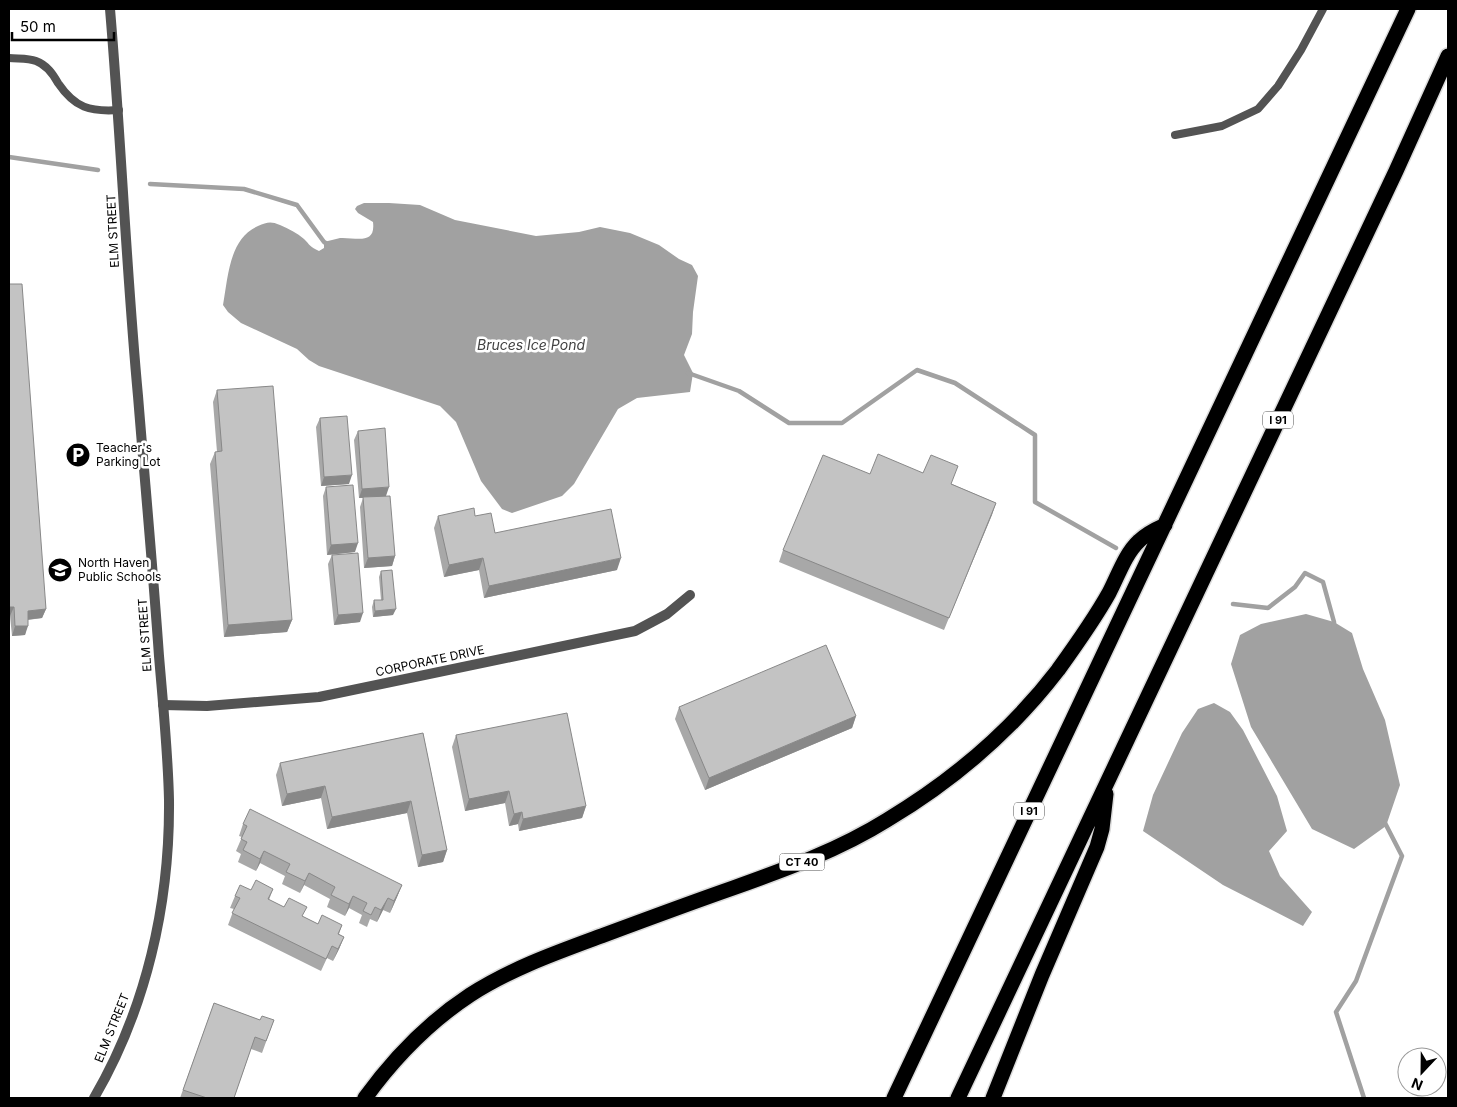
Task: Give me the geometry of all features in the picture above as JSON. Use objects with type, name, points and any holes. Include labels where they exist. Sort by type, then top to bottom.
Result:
[{"type":"highway","name":"I 91","points":[[894,1098],[1408,9]]},
{"type":"highway","name":"I 91","points":[[958,1098],[1448,56]]},
{"type":"highway","name":"CT 40","points":[[366,1098],[395,1060],[434,1022],[471,995],[508,974],[557,952],[757,879],[830,850],[887,820],[939,785],[988,744],[1039,693],[1094,619],[1133,547],[1145,535],[1165,525]]},
{"type":"highway","points":[[993,1098],[1038,983],[1097,847],[1103,821],[1106,784]]},
{"type":"street","name":"ELM STREET","points":[[94,1098],[126,1033],[157,935],[163,894],[168,800],[163,705],[128,281],[119,110],[110,9]]},
{"type":"street","name":"CORPORATE DRIVE","points":[[163,705],[207,706],[319,697],[635,631],[667,614],[690,595]]},
{"type":"lane","points":[[1175,135],[1222,126],[1258,109],[1278,86],[1301,50],[1323,9]]},
{"type":"lane","points":[[9,58],[31,59],[45,66],[53,74],[68,97],[79,105],[92,110],[119,110]]},
{"type":"water","name":"Bruces Ice Pond","points":[[364,203],[420,205],[455,220],[536,236],[579,232],[600,227],[630,233],[659,245],[679,259],[692,265],[698,276],[692,334],[684,355],[693,373],[690,392],[637,398],[618,409],[574,484],[562,496],[512,513],[502,509],[481,481],[456,422],[440,406],[319,366],[297,349],[241,323],[223,305],[232,260],[241,240],[248,232],[269,222],[274,223],[296,233],[319,251],[324,248],[324,242],[340,238],[363,239],[371,234],[373,222],[355,209]]},
{"type":"water","points":[[1306,614],[1334,622],[1352,633],[1363,669],[1385,720],[1400,785],[1386,826],[1354,849],[1312,829],[1251,727],[1231,664],[1240,635],[1261,624]]},
{"type":"water","points":[[1214,703],[1230,712],[1243,730],[1277,796],[1287,831],[1269,851],[1280,876],[1312,912],[1303,926],[1223,885],[1143,831],[1153,795],[1182,733],[1198,709]]},
{"type":"building","points":[[9,284],[22,284],[46,609],[28,611],[28,626],[15,626],[14,607],[9,607]]},
{"type":"building","points":[[273,386],[292,620],[228,625],[215,452],[222,451],[217,390]]},
{"type":"building","points":[[347,416],[352,475],[324,477],[320,418]]},
{"type":"building","points":[[385,428],[389,487],[362,489],[358,431]]},
{"type":"building","points":[[878,454],[923,473],[931,455],[958,466],[951,484],[996,503],[949,618],[783,550],[823,455],[870,474]]},
{"type":"building","points":[[353,485],[358,543],[331,545],[326,487]]},
{"type":"building","points":[[390,496],[395,556],[368,558],[363,497]]},
{"type":"building","points":[[474,508],[475,516],[491,513],[495,533],[611,509],[621,558],[489,586],[483,558],[449,565],[438,516]]},
{"type":"building","points":[[358,553],[363,613],[338,615],[332,555]]},
{"type":"building","points":[[392,570],[396,609],[375,611],[374,600],[383,600],[381,571]]},
{"type":"building","points":[[826,645],[856,716],[709,778],[679,707]]},
{"type":"building","points":[[567,713],[586,806],[523,819],[522,812],[514,814],[509,791],[469,799],[456,735]]},
{"type":"building","points":[[423,733],[447,850],[422,855],[411,801],[332,817],[325,786],[287,794],[280,763]]},
{"type":"building","points":[[250,809],[402,885],[394,901],[388,898],[381,910],[375,907],[371,915],[363,911],[367,903],[353,896],[349,904],[331,895],[335,887],[309,873],[305,881],[286,872],[290,864],[264,851],[260,859],[243,850],[247,842],[241,839],[247,826],[243,824]]},
{"type":"building","points":[[256,880],[273,889],[268,899],[284,907],[289,898],[307,907],[302,916],[318,924],[322,915],[342,925],[338,934],[344,937],[338,949],[332,946],[326,959],[232,913],[240,898],[235,896],[240,885],[251,890]]},
{"type":"building","points":[[214,1003],[260,1020],[262,1016],[274,1020],[266,1041],[255,1037],[234,1098],[207,1098],[183,1090]]},
{"type":"waterway","points":[[9,157],[98,170]]},
{"type":"waterway","points":[[150,184],[244,189],[297,205],[324,242],[329,245]]},
{"type":"waterway","points":[[688,373],[739,391],[789,423],[842,423],[917,370],[955,383],[1035,435],[1035,502],[1116,548]]},
{"type":"waterway","points":[[1233,604],[1268,608],[1295,587],[1305,573],[1323,582],[1334,628]]},
{"type":"waterway","points":[[1364,1098],[1336,1012],[1356,981],[1402,856],[1385,823]]},
{"type":"place","name":"Teacher's Parking Lot","points":[[78,455]]},
{"type":"place","name":"North Haven Public Schools","points":[[60,570]]}]
